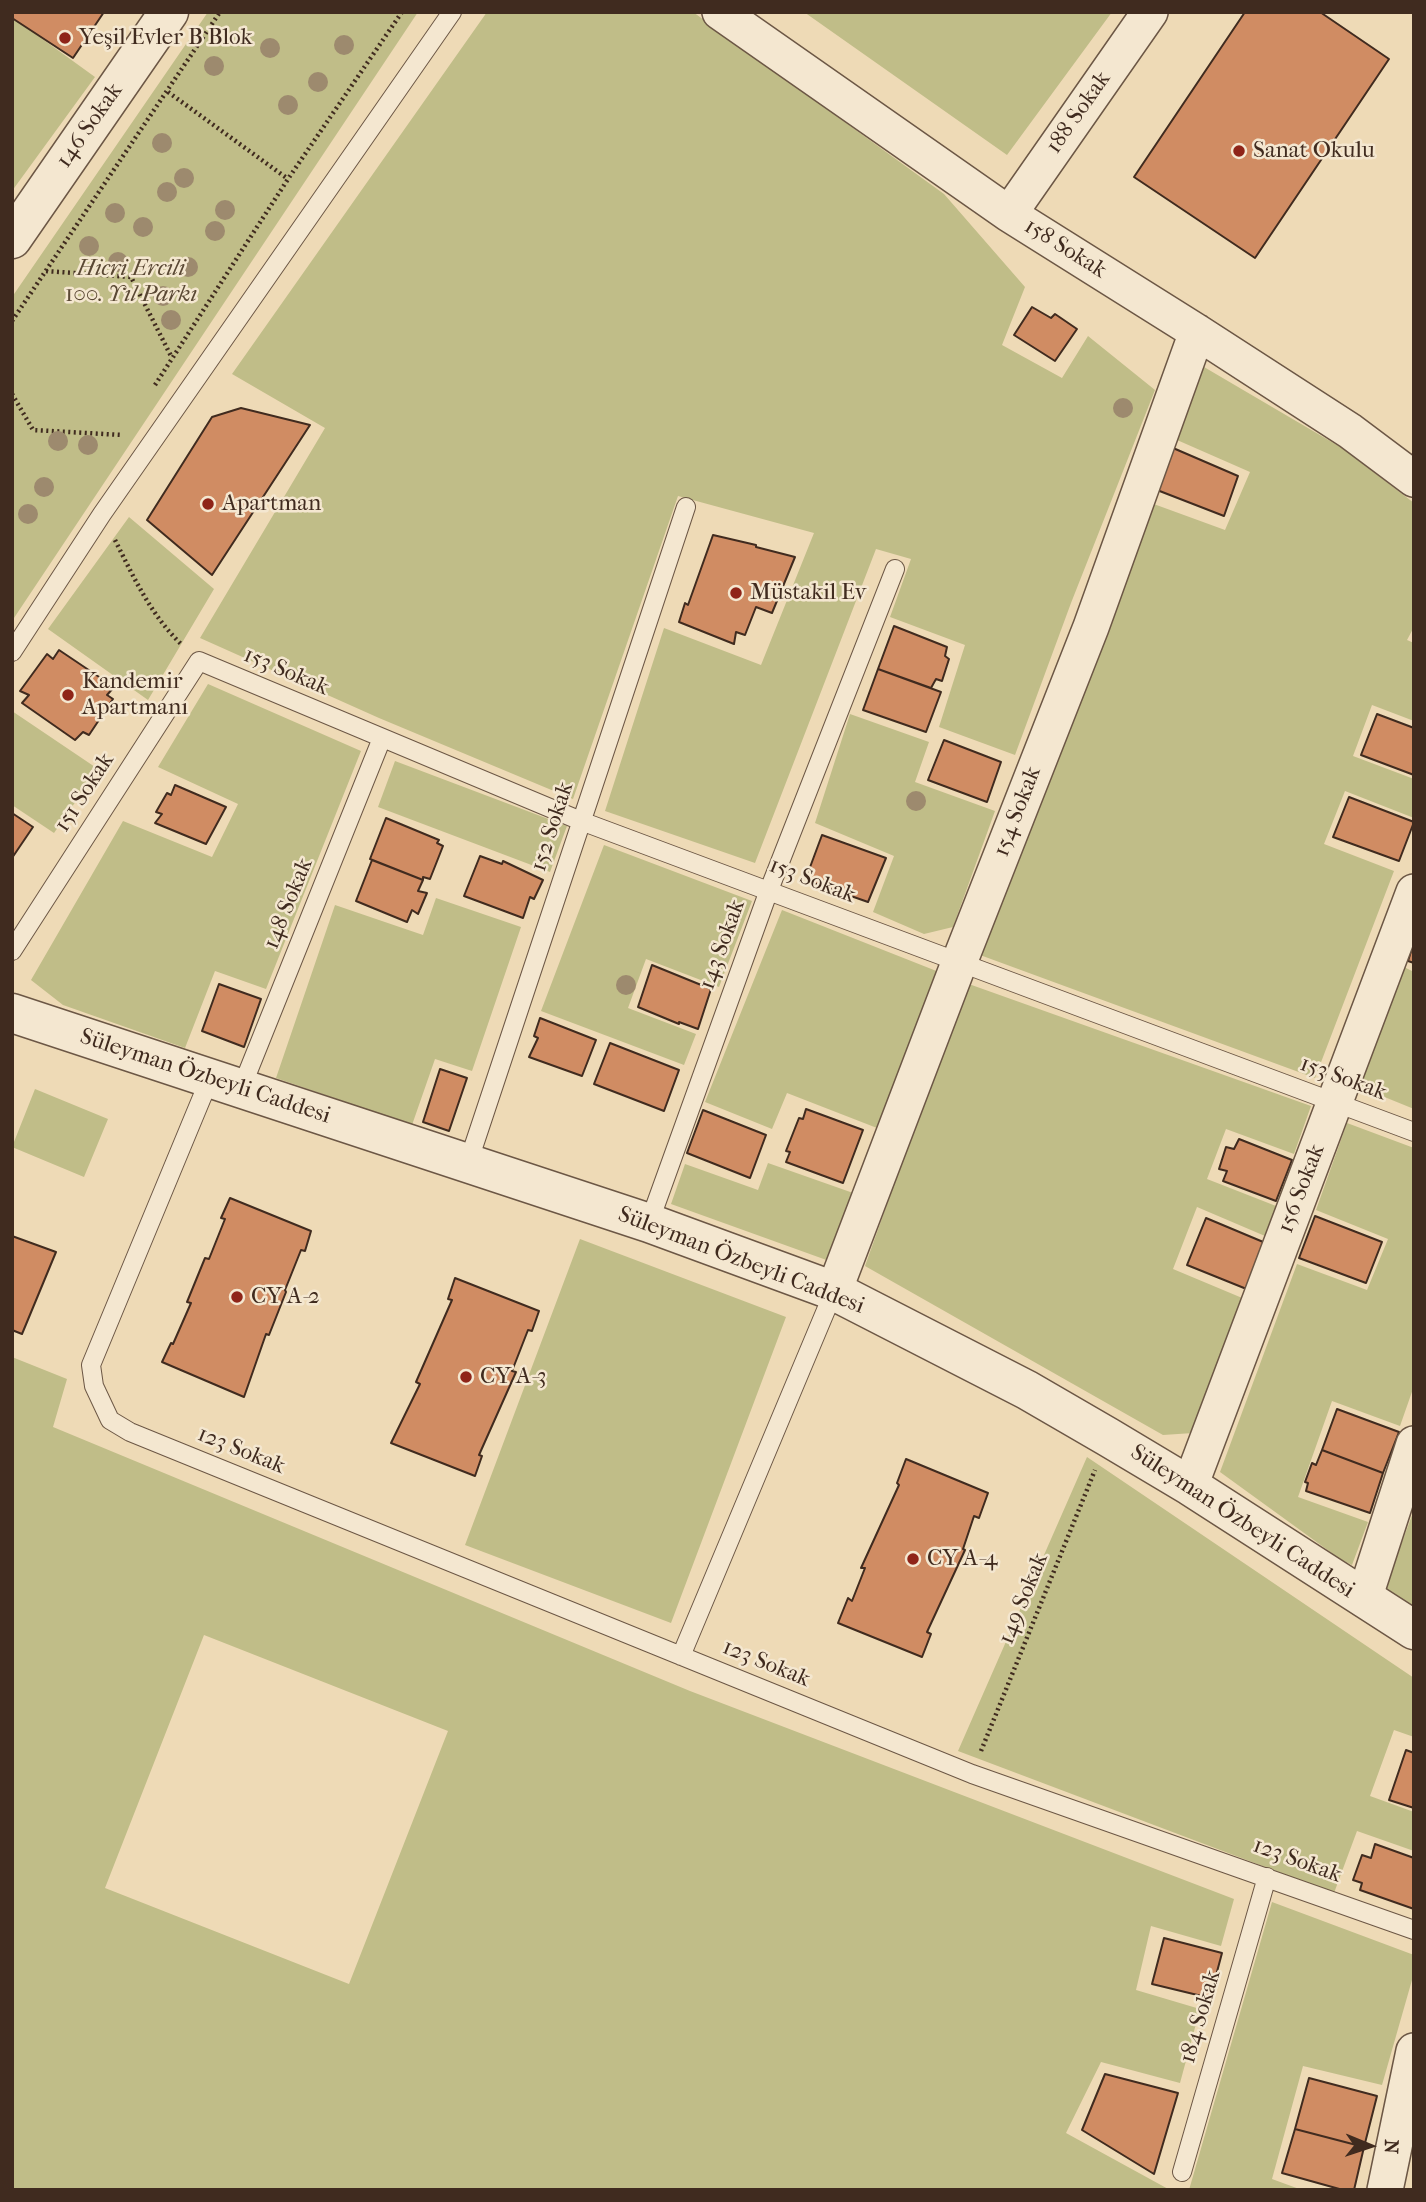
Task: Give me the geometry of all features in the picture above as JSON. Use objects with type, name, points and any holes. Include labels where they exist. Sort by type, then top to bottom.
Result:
[{"type":"street","name":"146 Sokak","points":[[12,239],[169,12]]},
{"type":"street","name":"158 Sokak","points":[[720,12],[1009,214],[1197,331],[1350,431],[1414,479]]},
{"type":"street","name":"188 Sokak","points":[[1009,214],[1150,12]]},
{"type":"street","name":"154 Sokak","points":[[834,1291],[1091,627],[1197,331]]},
{"type":"street","name":"156 Sokak","points":[[1190,1486],[1414,892]]},
{"type":"street","name":"Süleyman Özbeyli Caddesi","points":[[12,1013],[649,1223],[834,1291],[1027,1391],[1108,1437],[1190,1486],[1414,1630]]},
{"type":"street","points":[[1364,1599],[1414,1444]]},
{"type":"street","points":[[1385,2190],[1414,2052]]},
{"type":"lane","points":[[12,652],[102,514],[452,12]]},
{"type":"lane","name":"152 Sokak","points":[[468,1163],[686,507]]},
{"type":"lane","name":"143 Sokak","points":[[649,1223],[769,890],[895,569]]},
{"type":"lane","name":"153 Sokak","points":[[199,662],[581,821],[1414,1132]]},
{"type":"lane","name":"151 Sokak","points":[[12,951],[199,662]]},
{"type":"lane","name":"148 Sokak","points":[[110,1420],[94,1385],[91,1365],[225,1083],[382,738]]},
{"type":"lane","points":[[681,1656],[834,1291]]},
{"type":"lane","name":"123 Sokak","points":[[110,1420],[130,1432],[972,1774],[1414,1930]]},
{"type":"lane","name":"184 Sokak","points":[[1182,2172],[1267,1877]]},
{"type":"path","points":[[12,321],[220,12]]},
{"type":"path","points":[[151,392],[288,179],[401,15],[392,12]]},
{"type":"path","points":[[168,92],[288,179]]},
{"type":"path","points":[[46,271],[131,277],[172,359]]},
{"type":"path","points":[[12,394],[33,429],[122,435]]},
{"type":"path","points":[[115,446],[129,425]]},
{"type":"path","points":[[102,514],[138,587],[164,627],[199,662]]},
{"type":"path","name":"149 Sokak","points":[[972,1774],[1108,1437]]},
{"type":"green space","name":"Hicri Ercili 100. Yıl Parkı","points":[[208,12],[418,12],[12,621],[12,297]]},
{"type":"green space","points":[[487,12],[693,12],[944,194],[1025,287],[1002,345],[1062,378],[1088,336],[1155,390],[1071,603],[1015,755],[939,727],[965,645],[890,617],[911,559],[876,549],[755,863],[605,811],[664,628],[761,665],[814,533],[678,496],[573,799],[379,718],[200,638],[325,428],[232,374]]},
{"type":"green space","points":[[804,12],[1112,12],[1007,155]]},
{"type":"green space","points":[[12,17],[95,77],[12,191]]},
{"type":"green space","points":[[1204,367],[1342,448],[1414,503],[1414,627],[1407,640],[1414,643],[1414,721],[1372,705],[1353,756],[1414,779],[1414,818],[1345,791],[1324,844],[1394,871],[1315,1078],[980,955],[1151,503],[1225,530],[1250,472],[1177,440]]},
{"type":"green space","points":[[129,517],[214,589],[148,700],[48,629]]},
{"type":"green space","points":[[208,684],[361,751],[266,989],[215,971],[185,1048],[63,1005],[31,980],[123,821],[212,857],[238,804],[158,767]]},
{"type":"green space","points":[[12,711],[98,769],[54,833],[12,805]]},
{"type":"green space","points":[[850,714],[929,742],[915,782],[995,811],[953,927],[924,934],[873,912],[894,856],[815,823]]},
{"type":"green space","points":[[395,761],[567,826],[550,872],[378,807]]},
{"type":"green space","points":[[604,845],[752,901],[719,987],[646,959],[628,1008],[696,1034],[684,1065],[541,1011]]},
{"type":"green space","points":[[436,898],[521,927],[472,1071],[435,1059],[412,1125],[276,1078],[335,905],[423,935]]},
{"type":"green space","points":[[782,910],[939,972],[877,1128],[787,1093],[772,1129],[705,1102]]},
{"type":"green space","points":[[1404,967],[1414,972],[1414,1109],[1355,1085]]},
{"type":"green space","points":[[966,983],[1311,1106],[1294,1154],[1226,1129],[1207,1179],[1276,1206],[1265,1236],[1197,1207],[1173,1269],[1247,1300],[1193,1433],[1163,1435],[865,1266]]},
{"type":"green space","points":[[35,1089],[108,1119],[84,1177],[12,1147]]},
{"type":"green space","points":[[1347,1123],[1414,1148],[1414,1386],[1400,1426],[1332,1401],[1298,1497],[1368,1522],[1352,1565],[1220,1472],[1297,1264],[1367,1290],[1388,1239],[1316,1210]]},
{"type":"green space","points":[[768,1163],[856,1194],[832,1262],[671,1204],[685,1164],[758,1190]]},
{"type":"green space","points":[[580,1239],[786,1317],[671,1623],[465,1545]]},
{"type":"green space","points":[[12,1357],[67,1379],[53,1427],[690,1691],[1234,1899],[1221,1946],[1151,1926],[1136,1990],[1200,2009],[1180,2083],[1101,2062],[1066,2133],[1170,2190],[12,2190]],"holes":[[[204,1635],[448,1731],[349,1984],[105,1888]]]},
{"type":"green space","points":[[1087,1457],[1414,1678],[1414,1737],[1394,1730],[1370,1796],[1414,1812],[1414,1851],[1357,1831],[1334,1893],[958,1751]]},
{"type":"green space","points":[[1414,1510],[1414,1610],[1384,1590]]},
{"type":"green space","points":[[1272,1902],[1414,1955],[1414,1973],[1382,2085],[1303,2066],[1272,2179],[1302,2190],[1189,2190]]},
{"type":"building","name":"Yeşil Evler B Blok","points":[[12,12],[104,12],[73,58],[12,18]]},
{"type":"building","name":"Sanat Okulu","points":[[1245,12],[1320,12],[1389,59],[1255,258],[1134,177]]},
{"type":"building","points":[[1032,307],[1051,318],[1055,314],[1077,329],[1055,361],[1014,335]]},
{"type":"building","name":"Apartman","points":[[241,408],[310,425],[212,575],[147,520],[212,417]]},
{"type":"building","points":[[1173,448],[1238,476],[1224,516],[1157,490]]},
{"type":"building","name":"Müstakil Ev","points":[[713,535],[795,557],[772,613],[756,607],[745,635],[736,632],[734,644],[679,622],[685,603],[688,605]]},
{"type":"building","points":[[894,626],[947,647],[945,656],[949,659],[942,681],[936,679],[931,688],[878,669]]},
{"type":"building","name":"Kandemir Apartmanı","points":[[59,650],[114,687],[107,695],[113,699],[89,735],[83,732],[75,740],[22,703],[29,695],[20,691],[47,654],[53,659]]},
{"type":"building","points":[[878,669],[941,692],[926,732],[863,710]]},
{"type":"building","points":[[1377,714],[1414,728],[1414,775],[1361,755]]},
{"type":"building","points":[[944,740],[1001,762],[987,802],[928,780]]},
{"type":"building","points":[[175,785],[226,807],[206,844],[155,823],[162,814],[156,812],[167,793],[171,795]]},
{"type":"building","points":[[1349,797],[1414,822],[1399,861],[1333,837]]},
{"type":"building","points":[[12,813],[33,827],[12,858]]},
{"type":"building","points":[[386,818],[439,840],[437,843],[443,846],[430,879],[423,877],[423,880],[370,859]]},
{"type":"building","points":[[822,835],[886,858],[868,902],[806,878]]},
{"type":"building","points":[[480,856],[502,864],[503,861],[543,880],[534,899],[530,897],[523,918],[464,896]]},
{"type":"building","points":[[372,860],[423,880],[418,891],[427,893],[418,914],[412,910],[407,922],[356,901]]},
{"type":"building","points":[[1414,942],[1414,963],[1408,961]]},
{"type":"building","points":[[652,965],[711,989],[698,1029],[638,1007]]},
{"type":"building","points":[[219,984],[261,999],[244,1047],[202,1031]]},
{"type":"building","points":[[540,1018],[596,1040],[582,1076],[529,1057],[538,1038],[534,1036]]},
{"type":"building","points":[[610,1043],[679,1070],[664,1111],[594,1084]]},
{"type":"building","points":[[440,1069],[467,1078],[449,1131],[423,1122]]},
{"type":"building","points":[[806,1109],[863,1130],[843,1183],[786,1162],[790,1152],[786,1151],[799,1118],[803,1119]]},
{"type":"building","points":[[703,1110],[766,1135],[750,1178],[687,1153]]},
{"type":"building","points":[[1239,1139],[1292,1160],[1276,1201],[1223,1181],[1227,1171],[1219,1169],[1226,1147],[1234,1149]]},
{"type":"building","name":"CY A-2","points":[[230,1198],[311,1231],[305,1251],[301,1250],[269,1335],[266,1334],[244,1397],[162,1362],[191,1303],[187,1302],[205,1258],[209,1259],[225,1219],[221,1218]]},
{"type":"building","points":[[1315,1216],[1382,1242],[1366,1283],[1299,1258]]},
{"type":"building","points":[[1206,1218],[1268,1244],[1249,1290],[1187,1265]]},
{"type":"building","points":[[12,1236],[56,1252],[22,1334],[12,1330]]},
{"type":"building","name":"CY A-3","points":[[455,1278],[539,1311],[532,1331],[528,1330],[512,1371],[516,1372],[479,1455],[482,1456],[475,1476],[391,1443],[420,1384],[416,1382],[452,1300],[448,1299]]},
{"type":"building","points":[[1337,1409],[1399,1432],[1383,1473],[1322,1450]]},
{"type":"building","points":[[1322,1450],[1383,1473],[1370,1513],[1306,1491],[1308,1483],[1305,1482],[1312,1463],[1316,1465]]},
{"type":"building","name":"CY A-4","points":[[906,1459],[988,1493],[979,1518],[974,1516],[963,1549],[965,1550],[927,1632],[931,1634],[922,1657],[838,1623],[848,1598],[852,1601],[865,1568],[861,1568],[899,1485],[897,1483]]},
{"type":"building","points":[[1406,1750],[1414,1753],[1414,1808],[1389,1800]]},
{"type":"building","points":[[1375,1844],[1414,1858],[1414,1909],[1360,1890],[1362,1883],[1353,1880],[1362,1855],[1371,1858]]},
{"type":"building","points":[[1164,1938],[1222,1953],[1210,1998],[1152,1984]]},
{"type":"building","points":[[1105,2074],[1178,2093],[1154,2174],[1082,2130]]},
{"type":"building","points":[[1309,2078],[1377,2096],[1364,2147],[1295,2129]]},
{"type":"building","points":[[1295,2129],[1364,2147],[1354,2190],[1343,2190],[1282,2173]]},
{"type":"place","name":"Yeşil Evler B Blok","points":[[65,38]]},
{"type":"place","name":"Sanat Okulu","points":[[1239,151]]},
{"type":"place","name":"Apartman","points":[[208,504]]},
{"type":"place","name":"Müstakil Ev","points":[[736,593]]},
{"type":"place","name":"Kandemir Apartmanı","points":[[68,695]]},
{"type":"place","name":"CY A-2","points":[[237,1297]]},
{"type":"place","name":"CY A-3","points":[[466,1377]]},
{"type":"place","name":"CY A-4","points":[[913,1559]]}]
